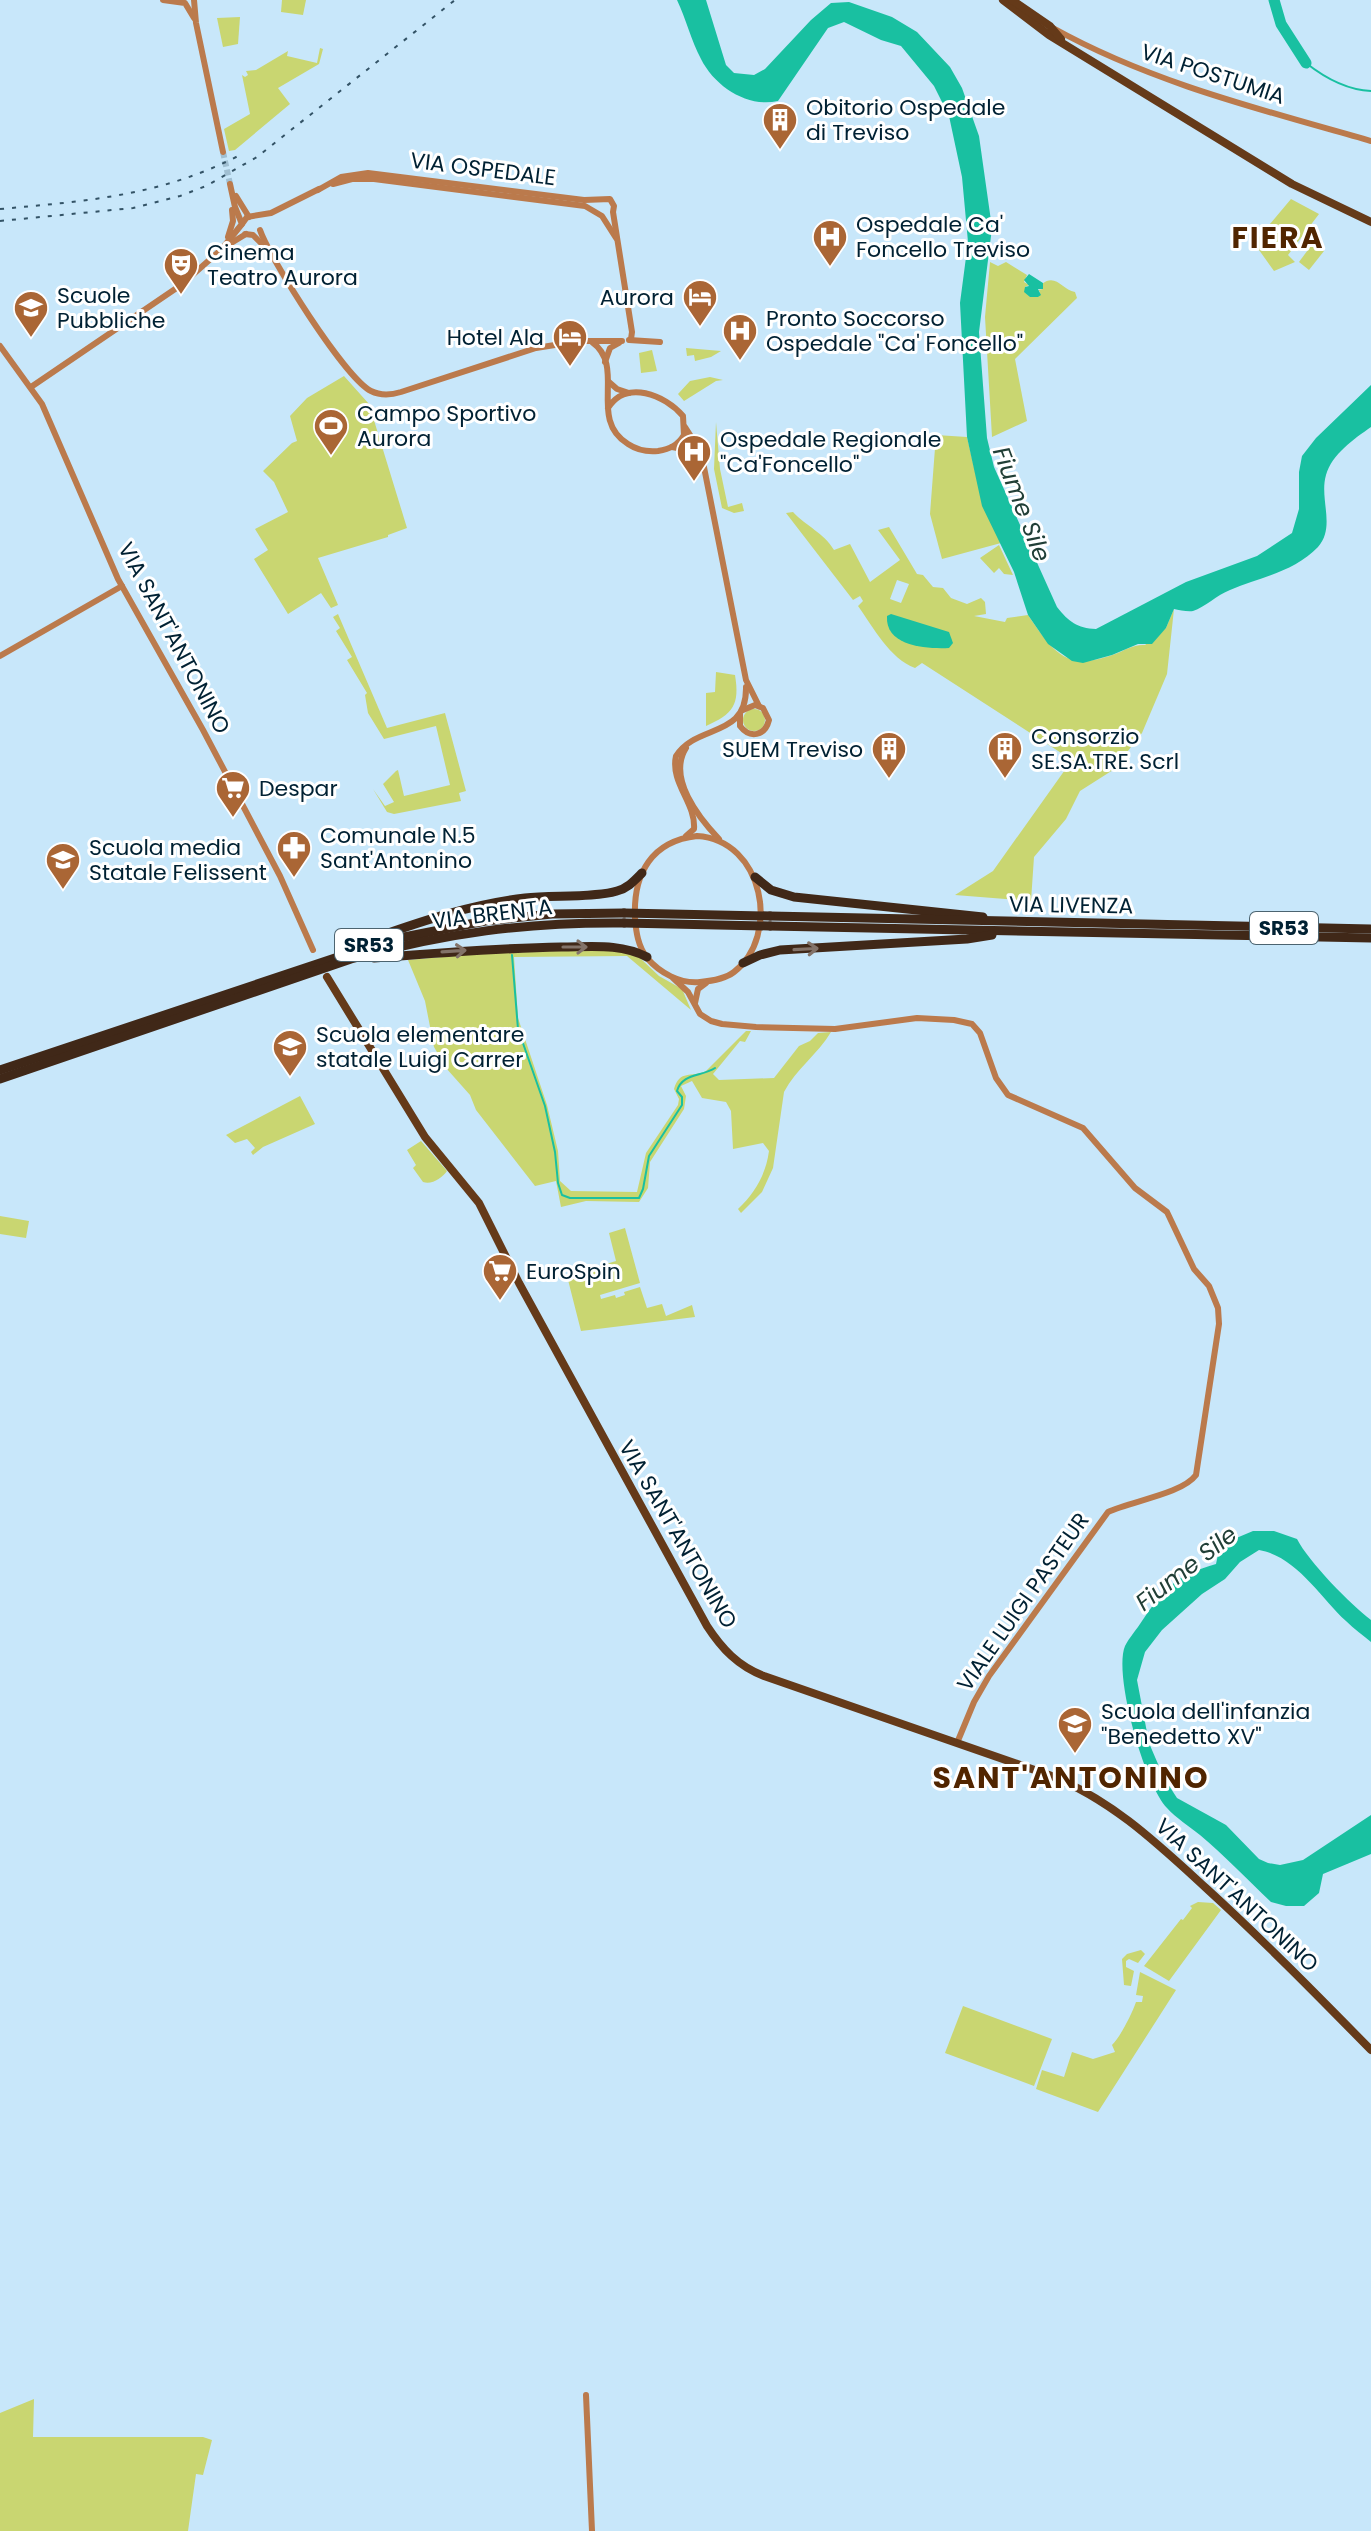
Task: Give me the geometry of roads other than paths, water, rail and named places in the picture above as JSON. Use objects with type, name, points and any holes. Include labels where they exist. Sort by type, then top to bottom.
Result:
[{"type":"highway","points":[[288,971],[455,912],[526,898],[614,892],[631,884],[642,873]]},
{"type":"highway","points":[[755,877],[771,890],[794,897],[1018,927]]},
{"type":"highway","name":"VIA BRENTA","points":[[0,1070],[288,971],[389,940],[452,926],[523,916],[770,921]]},
{"type":"highway","name":"VIA BRENTA","points":[[0,1079],[391,948],[488,929],[624,918]]},
{"type":"highway","name":"VIA LIVENZA","points":[[770,921],[1018,927],[1371,929]]},
{"type":"highway","points":[[743,963],[780,950],[967,939],[1018,927]]},
{"type":"highway","name":"VIA LIVENZA","points":[[1018,927],[1371,938]]},
{"type":"highway","points":[[351,959],[501,948],[610,947],[633,950],[647,957]]},
{"type":"main road","points":[[1003,0],[1066,45],[1295,186],[1371,222]]},
{"type":"main road","points":[[1012,0],[1050,26],[1066,45]]},
{"type":"main road","name":"VIA SANT'ANTONINO","points":[[327,977],[425,1137],[479,1203],[605,1441],[707,1626],[723,1648],[754,1672],[1065,1781],[1134,1823],[1235,1915],[1371,2050]]},
{"type":"street","points":[[163,0],[188,5],[196,23]]},
{"type":"street","points":[[194,0],[223,152]]},
{"type":"street","name":"VIA POSTUMIA","points":[[1050,26],[1098,53],[1150,75],[1371,141]]},
{"type":"street","points":[[31,387],[181,285],[252,217],[271,213],[343,181],[364,176],[581,205],[600,214],[613,212]]},
{"type":"street","name":"VIA OSPEDALE","points":[[364,176],[599,200]]},
{"type":"street","points":[[230,184],[242,209],[260,228],[270,253],[343,366],[364,387],[375,393],[387,395],[401,392],[536,348],[580,341],[598,344],[631,339],[660,342]]},
{"type":"street","points":[[230,184],[242,224],[249,235],[270,253]]},
{"type":"street","points":[[223,248],[233,221],[230,184]]},
{"type":"street","points":[[619,245],[600,214],[596,204],[599,200],[610,199],[614,206],[613,212],[619,245],[631,339]]},
{"type":"street","points":[[223,248],[260,228],[271,213]]},
{"type":"street","points":[[605,362],[610,348],[622,341]]},
{"type":"street","points":[[598,344],[608,380],[610,429],[625,443],[645,450],[672,447],[688,450],[703,465]]},
{"type":"street","name":"VIA SANT'ANTONINO","points":[[0,346],[43,407],[122,586],[280,876],[313,950]]},
{"type":"street","points":[[608,380],[617,389],[665,399],[681,413],[685,427],[701,452],[746,680],[746,698],[739,722],[743,730]]},
{"type":"street","points":[[608,408],[618,397],[629,393]]},
{"type":"street","points":[[672,447],[682,439],[685,427]]},
{"type":"street","points":[[0,656],[122,586]]},
{"type":"street","points":[[722,729],[743,730],[751,734],[765,730],[768,715],[759,706],[746,680]]},
{"type":"street","points":[[708,982],[692,983],[673,978],[647,957],[638,941],[635,920],[637,889],[642,873],[661,849],[694,829],[694,818],[674,765],[678,753],[690,742],[722,729],[750,705],[759,706]]},
{"type":"street","points":[[690,742],[680,759],[680,775],[705,824],[719,839],[740,853],[755,877],[759,922],[751,950],[743,963],[733,973],[698,989],[696,1006]]},
{"type":"street","points":[[683,838],[719,839]]},
{"type":"street","name":"VIALE LUIGI PASTEUR","points":[[673,978],[688,992],[700,1014],[711,1021],[756,1027],[844,1028],[917,1018],[972,1024],[980,1033],[996,1078],[1008,1095],[1083,1128],[1135,1188],[1167,1212],[1194,1269],[1209,1286],[1218,1308],[1219,1324],[1196,1475],[1184,1486],[1108,1512],[989,1676],[957,1743]]},
{"type":"street","points":[[586,2395],[592,2531]]},
{"type":"waterway","points":[[1274,0],[1281,24],[1306,63]]},
{"type":"waterway","points":[[1306,63],[1337,82],[1371,91]]},
{"type":"waterway","points":[[512,955],[518,1029],[545,1106],[562,1195],[570,1198],[639,1198],[649,1156],[682,1105],[682,1097],[677,1091],[679,1085],[688,1078],[715,1068]]},
{"type":"tunnel","points":[[223,152],[230,184]]},
{"type":"railway","points":[[0,221],[133,208],[206,186],[257,157],[455,0]]},
{"type":"railway","points":[[0,209],[93,199],[152,188],[211,169],[240,155]]},
{"type":"place","name":"Obitorio Ospedale di Treviso","points":[[780,151]]},
{"type":"place","name":"Ospedale Ca' Foncello Treviso","points":[[830,268]]},
{"type":"place","name":"Cinema Teatro Aurora","points":[[181,296]]},
{"type":"place","name":"Aurora","points":[[700,328]]},
{"type":"place","name":"Scuole Pubbliche","points":[[31,339]]},
{"type":"place","name":"Pronto Soccorso Ospedale \"Ca' Foncello\"","points":[[740,362]]},
{"type":"place","name":"Hotel Ala","points":[[570,368]]},
{"type":"place","name":"Campo Sportivo Aurora","points":[[331,457]]},
{"type":"place","name":"Ospedale Regionale \"Ca'Foncello\"","points":[[694,483]]},
{"type":"place","name":"SUEM Treviso","points":[[889,780]]},
{"type":"place","name":"Consorzio SE.SA.TRE. Scrl","points":[[1005,780]]},
{"type":"place","name":"Despar","points":[[233,819]]},
{"type":"place","name":"Comunale N.5 Sant'Antonino","points":[[294,879]]},
{"type":"place","name":"Scuola media Statale Felissent","points":[[63,891]]},
{"type":"place","name":"Scuola elementare statale Luigi Carrer","points":[[290,1078]]},
{"type":"place","name":"EuroSpin","points":[[500,1302]]},
{"type":"place","name":"Scuola dell'infanzia \"Benedetto XV\"","points":[[1075,1755]]},
{"type":"district","name":"FIERA","points":[[1278,237]]},
{"type":"district","name":"SANT'ANTONINO","points":[[1071,1777]]},
{"type":"water label","name":"Fiume Sile","points":[[1022,504]]},
{"type":"water label","name":"Fiume Sile","points":[[1186,1568]]}]
